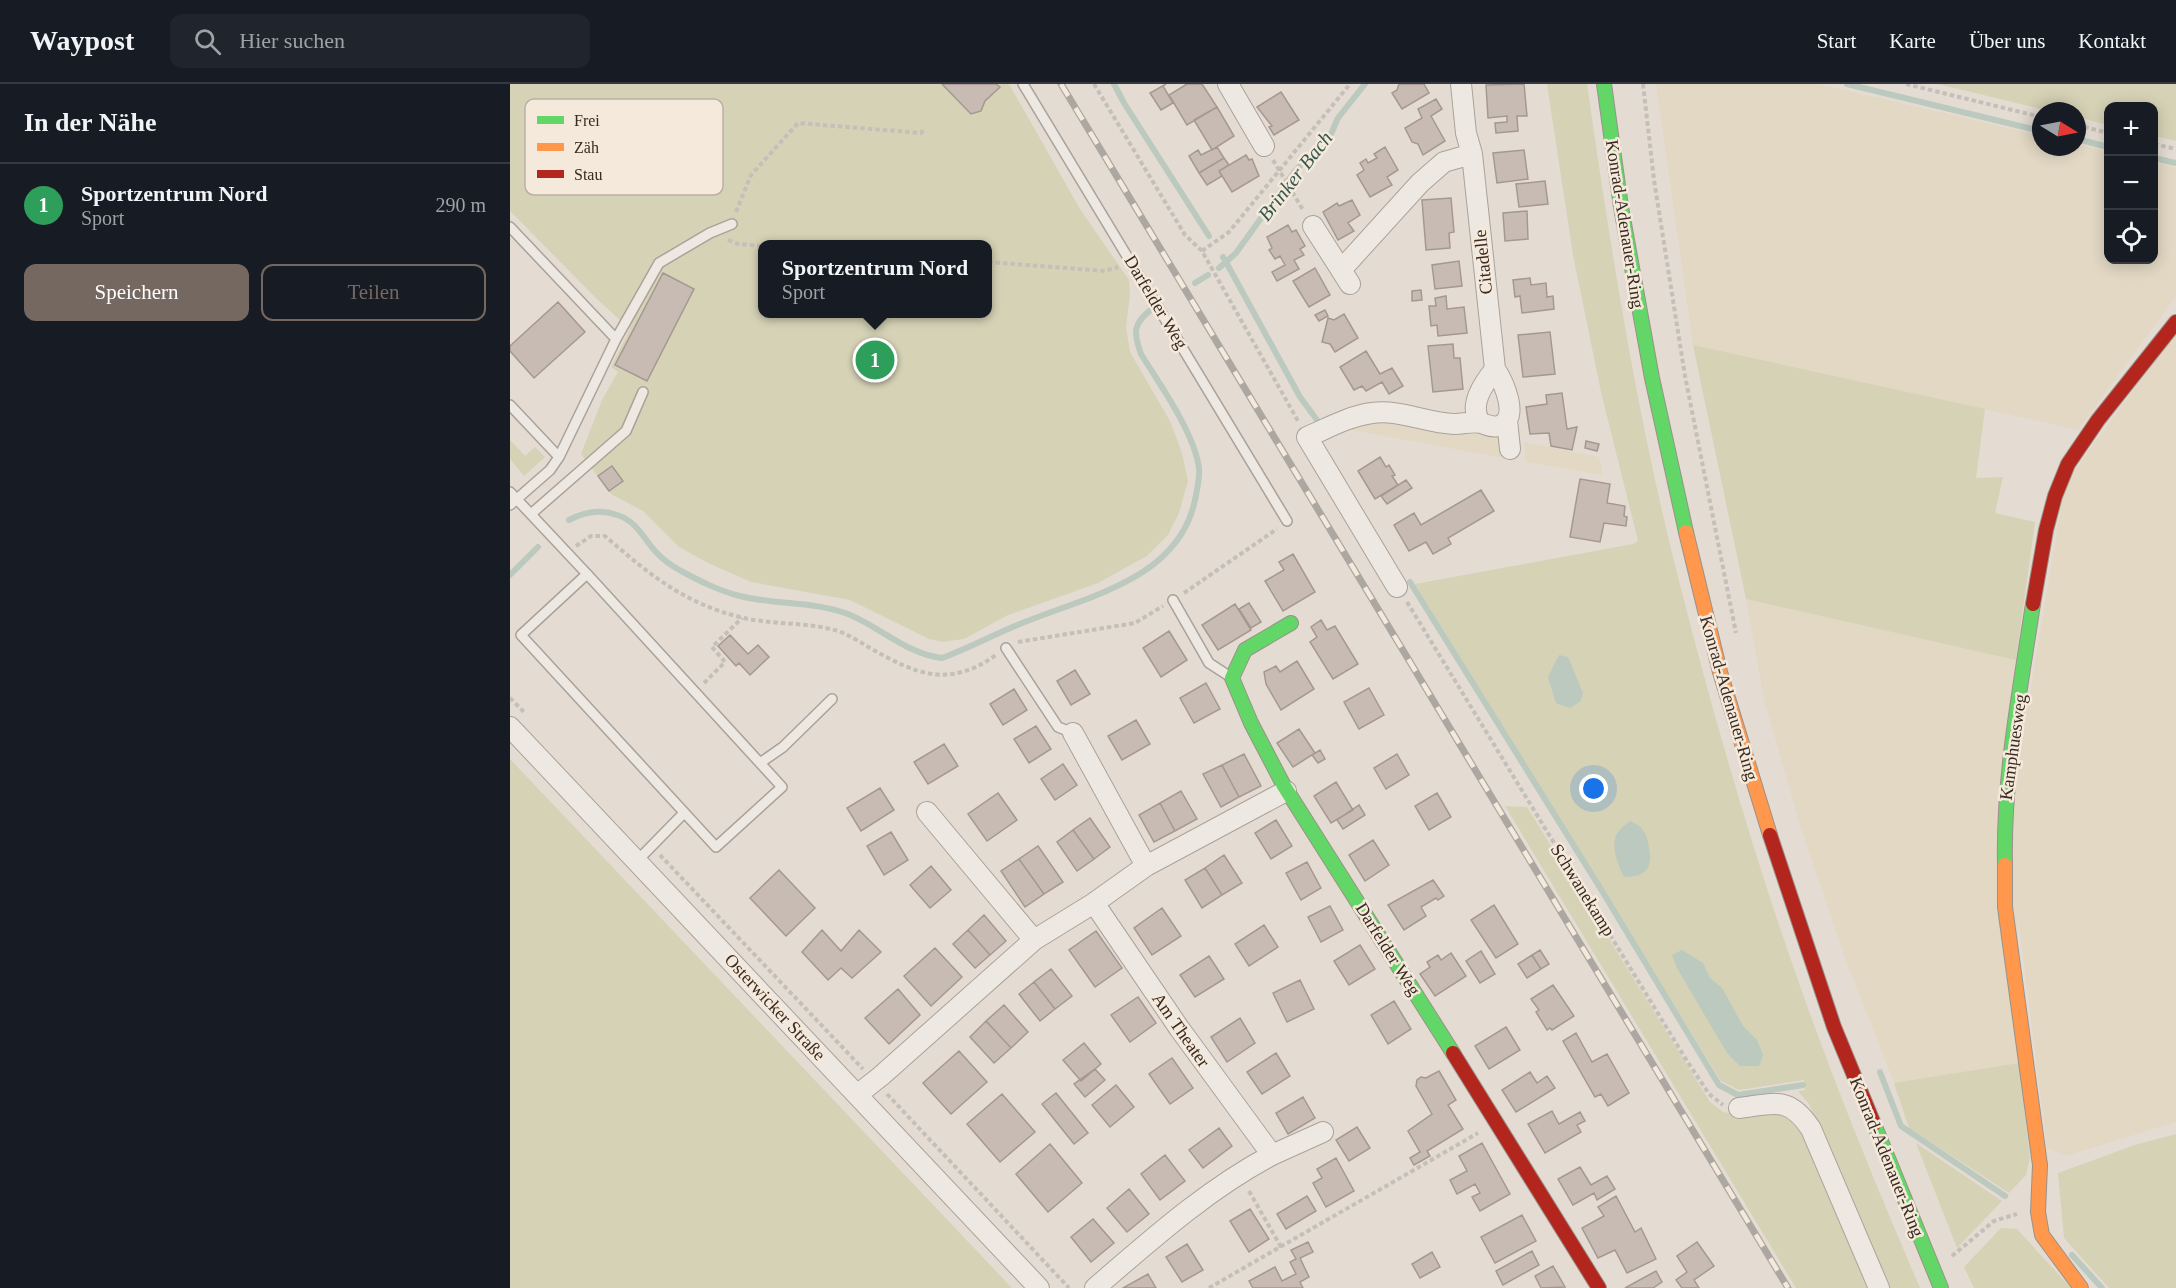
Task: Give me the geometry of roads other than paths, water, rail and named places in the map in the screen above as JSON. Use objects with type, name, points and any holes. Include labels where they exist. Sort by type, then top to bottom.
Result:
[{"type":"street","points":[[1228,84],[1264,146]]},
{"type":"street","name":"Citadelle","points":[[1461,84],[1466,133],[1472,154],[1495,369],[1503,382],[1509,401],[1507,420],[1510,449]]},
{"type":"street","name":"Konrad-Adenauer-Ring","points":[[1604,84],[1621,207],[1654,390],[1691,559],[1720,672],[1769,833],[1834,1027],[1941,1288]]},
{"type":"street","points":[[1313,226],[1345,277],[1420,183],[1444,162],[1472,154]]},
{"type":"street","name":"Kamphuesweg","points":[[2081,1288],[2042,1235],[2038,1212],[2040,1165],[2003,874],[2008,773],[2042,553],[2050,511],[2060,483],[2074,456],[2176,322]]},
{"type":"street","points":[[1480,422],[1476,416],[1475,406],[1480,392],[1495,369]]},
{"type":"street","points":[[1397,586],[1307,437],[1350,418],[1372,413],[1395,412],[1453,424],[1480,422],[1489,426],[1503,424],[1507,420]]},
{"type":"street","points":[[1232,678],[1245,650],[1292,622]]},
{"type":"street","name":"Darfelder Weg","points":[[1232,678],[1248,720],[1286,791],[1323,846],[1599,1288]]},
{"type":"street","name":"Osterwicker Straße","points":[[510,727],[1039,1288]]},
{"type":"street","points":[[1073,733],[1146,866]]},
{"type":"street","points":[[857,1095],[875,1082],[1034,940],[1094,903],[1146,866],[1286,791]]},
{"type":"street","points":[[927,812],[1034,940]]},
{"type":"street","name":"Am Theater","points":[[1094,903],[1179,1028],[1272,1155]]},
{"type":"street","points":[[1739,1108],[1784,1104],[1801,1113],[1811,1129],[1879,1288]]},
{"type":"street","points":[[1095,1288],[1185,1212],[1238,1173],[1323,1132]]},
{"type":"lane","name":"Darfelder Weg","points":[[1023,84],[1132,261],[1287,522]]},
{"type":"lane","points":[[587,574],[521,635],[716,848],[782,787],[587,574],[531,514],[512,499],[550,470],[559,457],[616,339],[659,263],[710,233],[732,224]]},
{"type":"lane","points":[[510,227],[616,339]]},
{"type":"lane","points":[[531,514],[626,431],[643,392]]},
{"type":"lane","points":[[510,405],[559,457]]},
{"type":"lane","points":[[1173,600],[1209,663],[1232,678]]},
{"type":"lane","points":[[1006,648],[1058,727],[1073,733]]},
{"type":"lane","points":[[760,763],[783,747],[832,699]]},
{"type":"lane","points":[[636,862],[684,813]]},
{"type":"waterway","points":[[1114,84],[1209,236]]},
{"type":"waterway","name":"Brinker Bach","points":[[1223,257],[1226,262],[1236,253],[1295,171],[1331,134],[1338,118],[1365,84]]},
{"type":"waterway","points":[[1847,84],[2032,129]]},
{"type":"waterway","points":[[2086,141],[2104,146]]},
{"type":"waterway","points":[[2158,159],[2176,163]]},
{"type":"waterway","points":[[1219,268],[1226,262],[1300,397],[1317,420]]},
{"type":"waterway","points":[[1195,283],[1208,275]]},
{"type":"waterway","points":[[569,520],[593,512],[617,515],[630,521],[668,563],[710,585],[753,599],[821,607],[848,614],[905,646],[942,658],[1019,624],[1130,580],[1171,548],[1186,526],[1195,500],[1199,468],[1196,454],[1183,424],[1138,346],[1136,328],[1146,313],[1153,308]]},
{"type":"waterway","points":[[510,575],[538,547]]},
{"type":"waterway","points":[[1410,582],[1602,891],[1719,1085],[1738,1095],[1803,1085]]},
{"type":"waterway","points":[[1880,1072],[1901,1126],[2005,1196]]},
{"type":"waterway","points":[[2072,1255],[2102,1288]]},
{"type":"railway","points":[[1061,84],[1788,1288]]},
{"type":"place","name":"Sportzentrum Nord","points":[[875,360]]}]
